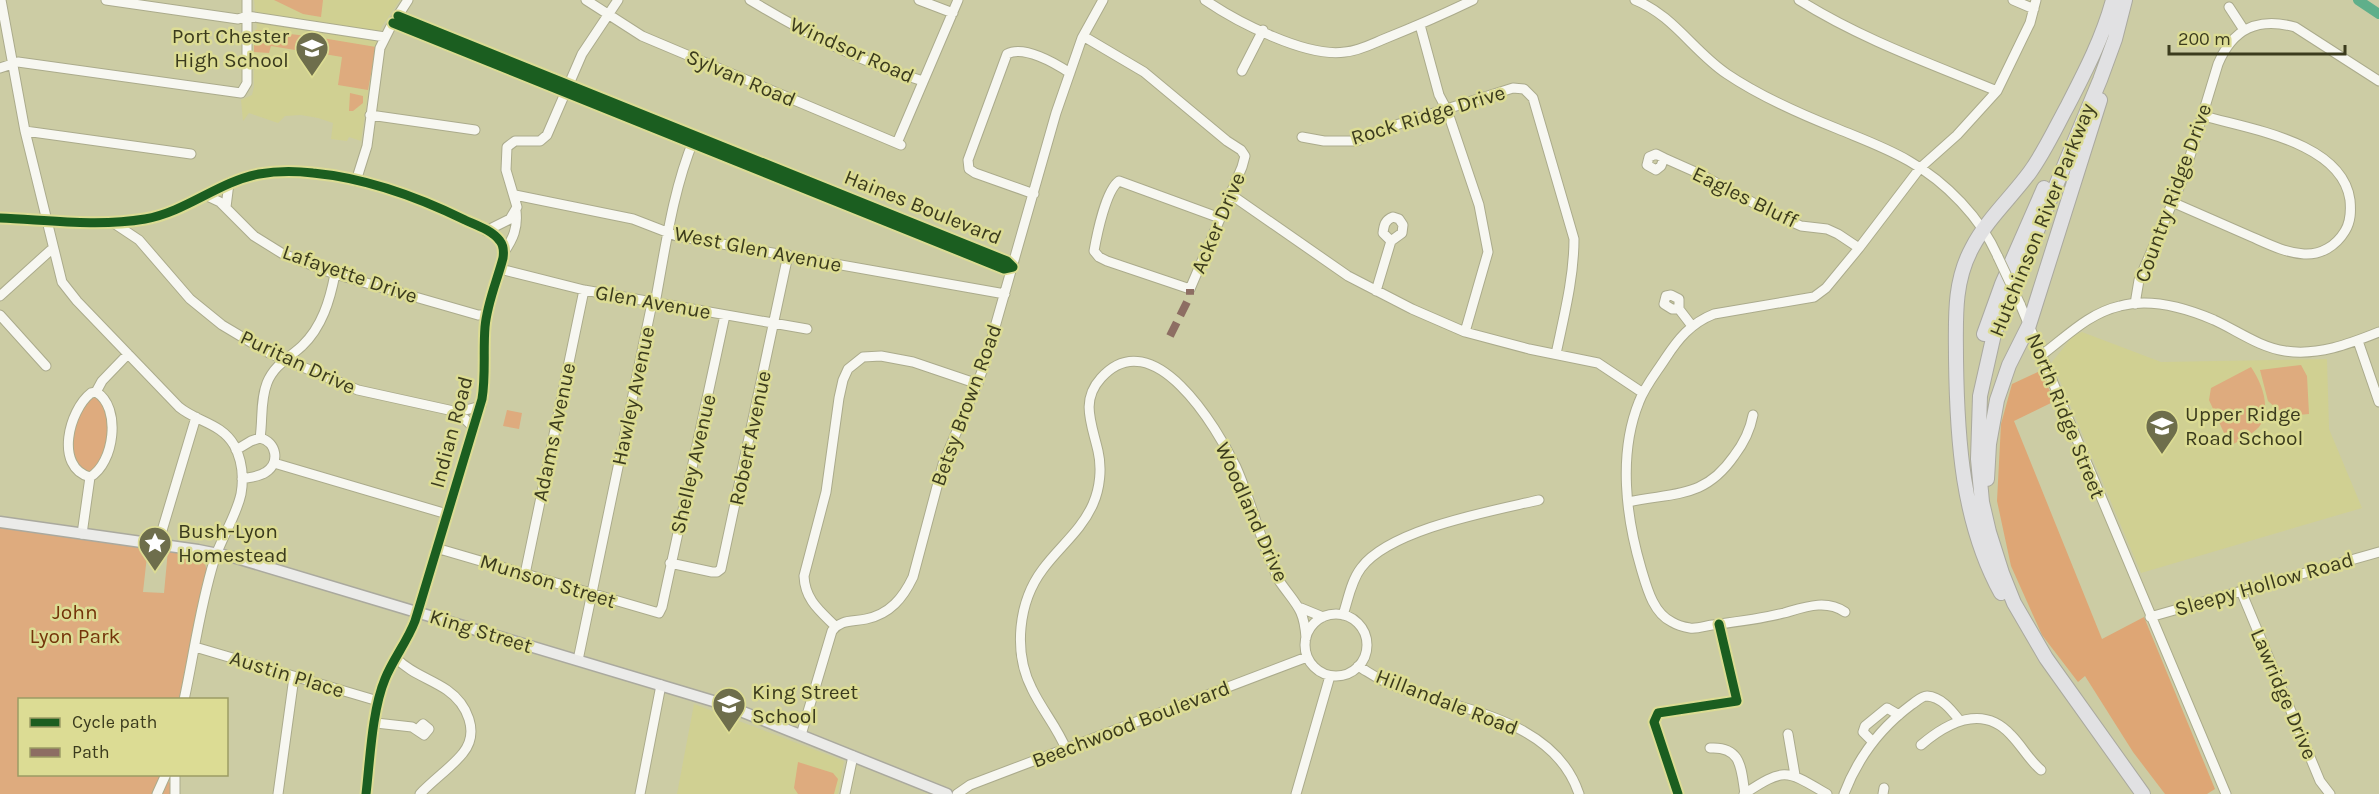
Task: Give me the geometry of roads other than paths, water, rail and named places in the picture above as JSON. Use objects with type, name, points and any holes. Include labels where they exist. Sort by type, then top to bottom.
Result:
[{"type":"highway","points":[[2006,594],[1986,564],[1964,478],[1958,420],[1957,293],[1966,260],[1982,228],[2025,179],[2049,142],[2097,47],[2113,0]]},
{"type":"highway","name":"Hutchinson River Parkway","points":[[2117,0],[2096,70],[1994,304],[1977,366],[1970,429],[1972,482],[1984,545],[2006,594],[2040,649],[2143,794]]},
{"type":"highway","points":[[2006,594],[1991,518],[1988,485],[1988,451],[1992,421],[2001,386],[2029,325],[2118,42],[2125,0]]},
{"type":"highway","name":"Hutchinson River Parkway","points":[[2125,0],[2108,60],[2004,304],[1986,364],[1978,417],[1980,481],[1992,543],[2016,624],[2038,660],[2134,794]]},
{"type":"main road","name":"King Street","points":[[0,522],[216,554],[723,704],[947,794]]},
{"type":"street","points":[[1,0],[25,131],[62,282],[179,407],[222,431],[236,450],[241,464],[241,495],[216,554],[184,698]]},
{"type":"street","points":[[106,0],[238,19],[247,16],[385,38]]},
{"type":"street","points":[[0,68],[12,64],[30,64],[237,94],[244,91],[247,83],[247,0]]},
{"type":"street","points":[[356,181],[367,146],[378,58],[385,38],[408,0]]},
{"type":"street","name":"Sylvan Road","points":[[586,0],[650,40],[899,144],[924,81]]},
{"type":"street","points":[[568,89],[582,54],[618,0]]},
{"type":"street","name":"Windsor Road","points":[[750,0],[840,49],[924,81]]},
{"type":"street","points":[[920,0],[953,13]]},
{"type":"street","points":[[924,81],[958,0]]},
{"type":"street","name":"Betsy Brown Road","points":[[836,626],[882,613],[899,601],[907,588],[917,564],[929,512],[949,448],[978,384],[1056,113],[1083,36],[1103,0]]},
{"type":"street","points":[[1205,0],[1310,51],[1333,53],[1359,49],[1420,25],[1468,1]]},
{"type":"street","name":"North Ridge Street","points":[[1635,0],[1667,19],[1725,72],[1752,89],[1899,156],[1920,168],[1958,200],[1982,228],[2043,354],[2150,617],[2226,794]]},
{"type":"street","points":[[1799,0],[1828,18],[1870,39],[1997,91]]},
{"type":"street","points":[[1845,612],[1837,606],[1826,604],[1798,608],[1747,621],[1696,628],[1673,623],[1659,612],[1647,587],[1633,540],[1628,502],[1627,452],[1638,403],[1674,345],[1692,326],[1714,314],[1814,297],[1826,288],[1920,168],[1957,135],[1997,91],[2019,49],[2035,4],[2013,0]]},
{"type":"street","points":[[2229,7],[2244,30],[2256,24],[2269,23],[2295,27],[2379,81]]},
{"type":"street","name":"Haines Boulevard","points":[[395,20],[694,139],[1004,269],[1012,267]]},
{"type":"street","points":[[1420,25],[1439,95],[1447,110],[1479,205],[1488,243],[1483,270],[1465,332]]},
{"type":"street","points":[[1242,71],[1263,30]]},
{"type":"street","name":"Country Ridge Drive","points":[[2135,303],[2139,280],[2172,202],[2204,116],[2224,51],[2244,30]]},
{"type":"street","name":"Acker Drive","points":[[1083,36],[1144,72],[1241,150],[1245,156],[1220,219],[1190,289],[1107,261],[1094,251],[1112,186],[1116,182],[1122,181],[1220,219]]},
{"type":"street","points":[[1034,194],[975,173],[968,166],[973,144],[1007,54],[1022,51],[1062,67],[1070,73]]},
{"type":"street","name":"Rock Ridge Drive","points":[[1302,137],[1324,141],[1357,141],[1396,125],[1513,88],[1524,89],[1533,98],[1574,238],[1569,293],[1556,354]]},
{"type":"street","name":"Indian Road","points":[[366,794],[378,701],[385,679],[410,634],[481,406],[485,382],[487,315],[504,252],[514,236],[517,220],[515,195],[506,170],[507,147],[514,141],[537,142],[544,139],[568,89]]},
{"type":"street","points":[[370,115],[475,130]]},
{"type":"street","points":[[2172,202],[2277,248],[2304,254],[2318,253],[2331,247],[2349,225],[2351,210],[2349,194],[2343,180],[2320,156],[2292,142],[2204,116]]},
{"type":"street","points":[[25,131],[191,154]]},
{"type":"street","name":"Hawley Avenue","points":[[578,660],[654,302],[657,298],[676,193],[694,139]]},
{"type":"street","name":"Eagles Bluff","points":[[1664,158],[1700,174],[1772,213],[1801,226],[1827,229],[1859,248]]},
{"type":"street","points":[[0,218],[112,222],[144,219],[170,212],[229,183],[261,174],[313,173],[356,181],[433,205],[486,231],[500,241],[504,252]]},
{"type":"street","points":[[226,207],[229,183]]},
{"type":"street","points":[[1230,194],[1318,256],[1376,291],[1465,332],[1598,363],[1643,393]]},
{"type":"street","name":"Lafayette Drive","points":[[205,195],[226,207],[244,227],[265,243],[299,261],[335,274],[478,315],[487,315]]},
{"type":"street","name":"West Glen Avenue","points":[[515,195],[633,219],[669,233],[1005,294]]},
{"type":"street","points":[[486,231],[510,219],[516,211]]},
{"type":"street","points":[[139,240],[140,228],[144,219]]},
{"type":"street","name":"Puritan Drive","points":[[112,222],[139,240],[190,299],[235,333],[284,360],[358,390],[458,412],[481,406]]},
{"type":"street","points":[[1376,291],[1391,241]]},
{"type":"street","points":[[0,296],[53,248]]},
{"type":"street","name":"Robert Avenue","points":[[670,563],[712,572],[721,569],[788,255]]},
{"type":"street","name":"Glen Avenue","points":[[500,269],[584,290],[807,329]]},
{"type":"street","points":[[261,438],[264,393],[270,376],[284,360],[303,345],[318,324],[328,303],[335,274]]},
{"type":"street","name":"Adams Avenue","points":[[525,574],[584,290]]},
{"type":"street","points":[[2043,354],[2087,320],[2119,306],[2135,303],[2151,303],[2185,310],[2212,320],[2257,342],[2287,351],[2321,351],[2358,341],[2379,332]]},
{"type":"street","points":[[1679,309],[1692,326]]},
{"type":"street","points":[[0,315],[46,366]]},
{"type":"street","name":"Shelley Avenue","points":[[659,613],[725,315]]},
{"type":"street","points":[[2358,341],[2379,402]]},
{"type":"street","points":[[90,477],[78,472],[70,460],[70,436],[76,410],[87,396],[96,392],[102,381],[128,354]]},
{"type":"street","points":[[801,735],[828,642],[836,626],[810,600],[804,586],[804,576],[826,492],[839,398],[848,369],[862,357],[881,356],[913,362],[978,384]]},
{"type":"street","name":"Woodland Drive","points":[[1066,749],[1028,680],[1022,657],[1021,627],[1026,604],[1037,578],[1080,527],[1094,501],[1100,474],[1088,402],[1095,385],[1110,370],[1129,363],[1140,362],[1151,365],[1172,377],[1195,402],[1229,454],[1279,580],[1301,608],[1306,638]]},
{"type":"street","points":[[82,534],[90,477],[99,470],[104,462],[112,429],[109,406],[106,400],[96,392]]},
{"type":"street","points":[[458,412],[474,428]]},
{"type":"street","points":[[1628,502],[1681,494],[1708,484],[1725,469],[1743,443],[1751,428],[1753,415]]},
{"type":"street","points":[[158,544],[196,417]]},
{"type":"street","points":[[236,450],[261,438],[274,448],[276,455],[274,463],[267,471],[242,479]]},
{"type":"street","points":[[274,463],[447,514]]},
{"type":"street","points":[[1343,615],[1360,569],[1375,553],[1387,545],[1416,532],[1539,500]]},
{"type":"street","name":"Munson Street","points":[[436,548],[659,613]]},
{"type":"street","name":"Sleepy Hollow Road","points":[[2150,617],[2379,552]]},
{"type":"street","name":"Lawridge Drive","points":[[2241,591],[2320,781],[2330,794]]},
{"type":"street","name":"Woodland Drive","points":[[1301,608],[1323,617]]},
{"type":"street","points":[[1343,615],[1355,621],[1364,633],[1365,654],[1358,666],[1346,674],[1330,676],[1317,670],[1307,657],[1306,638],[1310,628],[1323,617],[1343,615]]},
{"type":"street","name":"Austin Place","points":[[195,647],[378,701]]},
{"type":"street","name":"Beechwood Boulevard","points":[[957,794],[970,785],[1307,657]]},
{"type":"street","points":[[396,658],[410,669],[448,690],[468,713],[470,720],[470,742],[467,748],[420,794]]},
{"type":"street","name":"Hillandale Road","points":[[1358,666],[1392,686],[1494,718],[1532,737],[1554,755],[1569,774],[1579,794]]},
{"type":"street","points":[[278,794],[294,676]]},
{"type":"street","points":[[1296,794],[1330,676]]},
{"type":"street","points":[[639,794],[661,685]]},
{"type":"street","points":[[1844,794],[1859,760],[1872,741],[1921,698],[1930,696],[1938,700],[1948,707],[1960,722]]},
{"type":"street","points":[[1872,741],[1863,732],[1865,726],[1887,708],[1899,715]]},
{"type":"street","points":[[1921,745],[1943,728],[1983,717],[1999,724],[2013,736],[2034,764],[2042,770]]},
{"type":"street","points":[[376,723],[418,729]]},
{"type":"street","points":[[1788,734],[1795,775]]},
{"type":"street","points":[[1710,748],[1725,748],[1736,756],[1745,794],[1766,780],[1779,775],[1795,775],[1827,794]]},
{"type":"street","points":[[845,794],[853,756]]},
{"type":"street","points":[[158,794],[165,776]]},
{"type":"street","points":[[175,776],[175,794]]},
{"type":"waterway","points":[[2358,0],[2379,14]]},
{"type":"place","name":"Port Chester High School","points":[[312,77]]},
{"type":"place","name":"Upper Ridge Road School","points":[[2162,455]]},
{"type":"place","name":"Bush-Lyon Homestead","points":[[155,572]]},
{"type":"place","name":"King Street School","points":[[729,733]]},
{"type":"park label","name":"John Lyon Park","points":[[75,624]]}]
